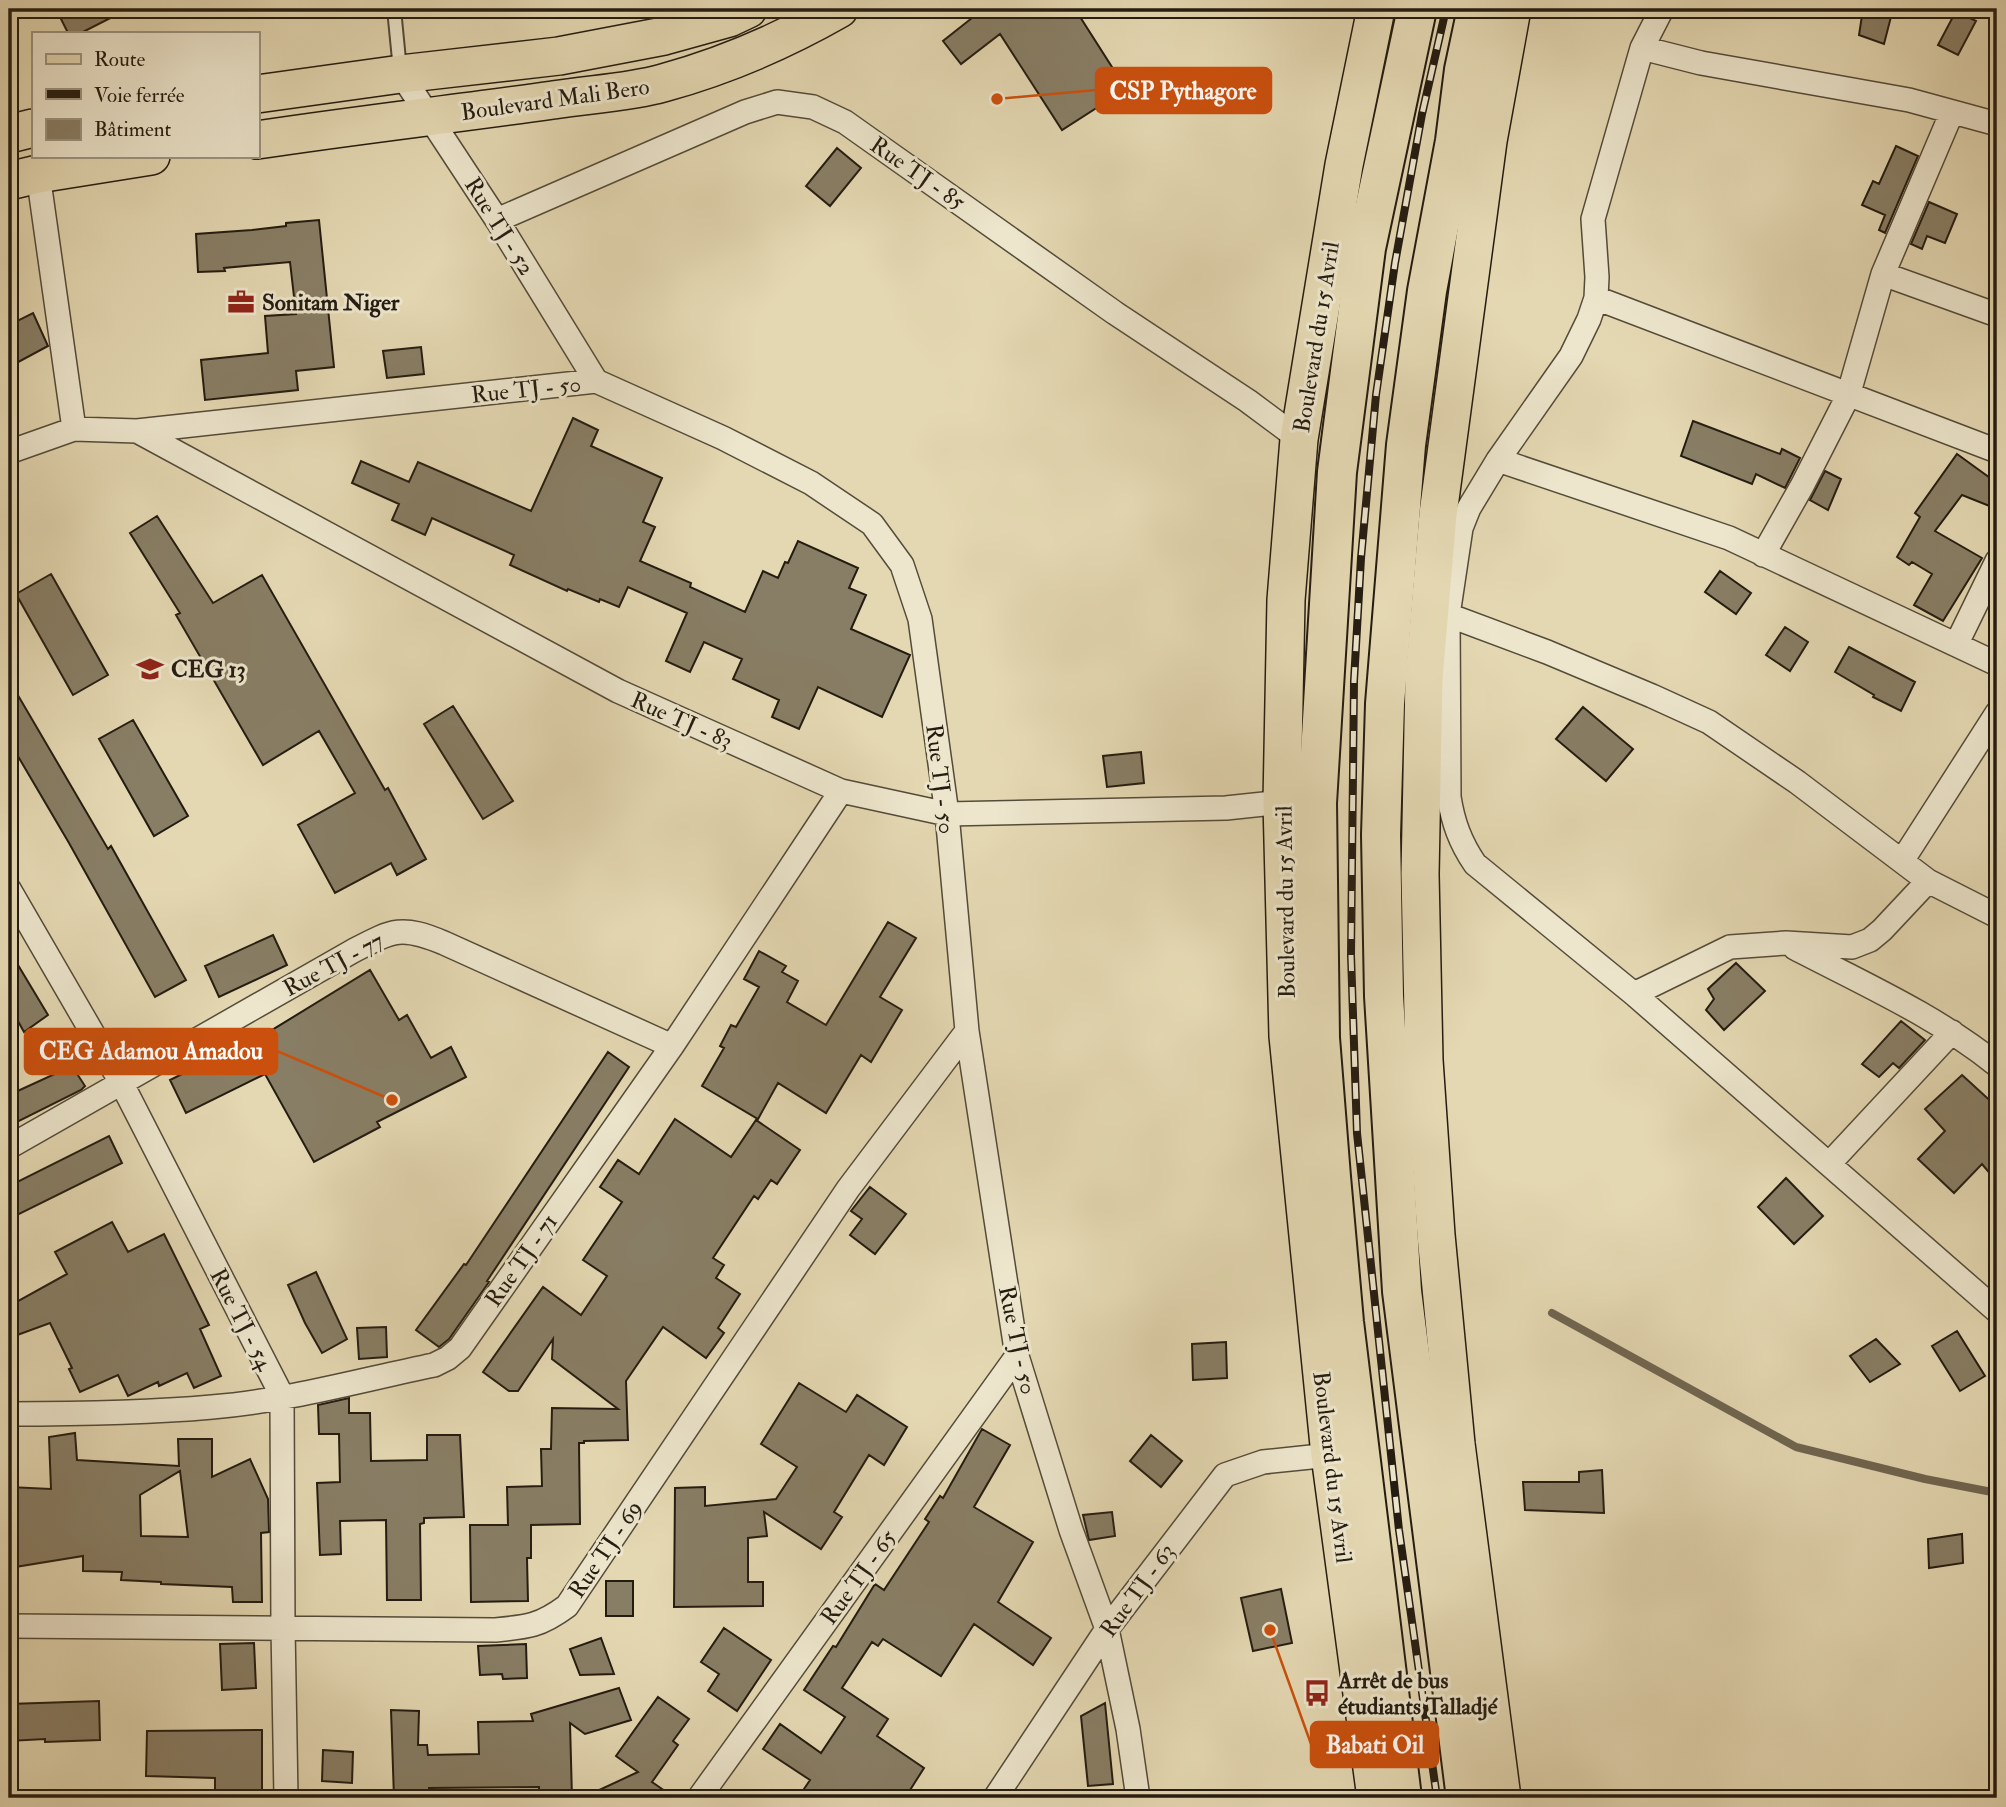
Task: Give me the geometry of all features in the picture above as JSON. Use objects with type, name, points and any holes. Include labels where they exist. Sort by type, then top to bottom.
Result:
[{"type":"highway","name":"Boulevard du 15 Avril","points":[[1402,1798],[1344,1322],[1329,1149],[1320,1038],[1317,803],[1337,472],[1366,248],[1417,9]]},
{"type":"highway","points":[[1466,1798],[1402,1290],[1385,1023],[1381,835],[1385,704],[1406,445],[1427,291],[1455,141],[1464,70],[1477,9]]},
{"type":"main road","name":"Boulevard Mali Bero","points":[[259,94],[559,56],[664,36],[729,18],[748,9]]},
{"type":"main road","name":"Boulevard Mali Bero","points":[[259,140],[661,84],[748,55],[839,9]]},
{"type":"main road","name":"Boulevard du 15 Avril","points":[[1376,9],[1344,165],[1299,439],[1286,600],[1282,802],[1288,1035],[1330,1455],[1376,1798]]},
{"type":"main road","points":[[1502,1798],[1456,1444],[1436,1235],[1424,1060],[1420,874],[1424,678],[1438,514],[1488,141],[1512,9]]},
{"type":"main road","points":[[9,134],[32,128]]},
{"type":"main road","points":[[23,178],[139,158]]},
{"type":"street","points":[[1662,9],[1642,48],[1593,219],[1597,277],[1596,298],[1590,319],[1571,356],[1498,460],[1469,508],[1461,528],[1448,615],[1449,797],[1453,820],[1462,845],[1475,864],[1634,994],[1997,1311]]},
{"type":"street","points":[[1642,48],[1701,63],[1909,100],[1997,124]]},
{"type":"street","name":"Rue TJ - 52","points":[[401,74],[497,220],[596,381]]},
{"type":"street","name":"Rue TJ - 85","points":[[497,220],[745,112],[777,102],[813,107],[845,122],[1299,439]]},
{"type":"street","points":[[1763,555],[1848,396],[1883,274],[1952,112]]},
{"type":"street","points":[[9,452],[74,429],[23,178]]},
{"type":"street","points":[[1883,274],[1997,315]]},
{"type":"street","points":[[1596,298],[1997,452]]},
{"type":"street","name":"Rue TJ - 50","points":[[74,429],[136,431],[596,381],[723,438],[798,476],[872,524],[902,565],[920,618],[947,814],[967,1031],[1017,1356],[1071,1530],[1107,1629],[1128,1730],[1138,1798]]},
{"type":"street","name":"Rue TJ - 83","points":[[136,431],[618,691],[841,791],[947,814],[1226,808],[1282,802]]},
{"type":"street","points":[[1498,460],[1729,538],[1997,664]]},
{"type":"street","points":[[1957,643],[1997,561]]},
{"type":"street","points":[[1448,615],[1547,652],[1709,722],[1797,782],[1928,881],[1997,916]]},
{"type":"street","points":[[1902,861],[1997,713]]},
{"type":"street","name":"Rue TJ - 71","points":[[9,1414],[102,1413],[215,1407],[434,1365],[448,1359],[460,1348],[672,1046],[841,791]]},
{"type":"street","points":[[1634,994],[1730,947],[1787,943],[1852,947],[1870,940],[1882,930],[1928,881]]},
{"type":"street","name":"Rue TJ - 54","points":[[9,889],[122,1084],[282,1396],[286,1798]]},
{"type":"street","name":"Rue TJ - 77","points":[[9,1147],[353,951],[402,930],[420,933],[444,943],[672,1046]]},
{"type":"street","points":[[1787,943],[1913,1008],[1952,1031],[1997,1065]]},
{"type":"street","name":"Rue TJ - 69","points":[[9,1626],[495,1630],[524,1628],[547,1621],[567,1606],[848,1189],[967,1031]]},
{"type":"street","points":[[1829,1164],[1952,1031]]},
{"type":"street","name":"Rue TJ - 65","points":[[699,1798],[1017,1356]]},
{"type":"street","name":"Rue TJ - 63","points":[[995,1798],[1107,1629],[1225,1475],[1263,1462],[1330,1455]]},
{"type":"lane","points":[[394,9],[401,74]]},
{"type":"building","points":[[56,9],[128,9],[83,32],[68,32]]},
{"type":"building","points":[[984,9],[1075,9],[1126,89],[1062,130],[1000,34],[961,64],[943,41],[977,14],[980,17],[987,13]]},
{"type":"building","points":[[1863,9],[1893,9],[1884,44],[1859,35]]},
{"type":"building","points":[[1956,11],[1976,21],[1958,55],[1938,45]]},
{"type":"building","points":[[1896,146],[1918,156],[1885,233],[1879,230],[1885,215],[1862,205],[1873,181],[1879,184]]},
{"type":"building","points":[[837,148],[861,168],[830,206],[806,186]]},
{"type":"building","points":[[1929,202],[1957,214],[1945,243],[1927,236],[1922,249],[1911,244]]},
{"type":"building","points":[[319,220],[334,367],[296,371],[298,390],[205,400],[201,360],[268,353],[265,316],[296,314],[290,262],[198,272],[196,234],[252,230]]},
{"type":"building","points":[[33,313],[48,346],[9,367],[9,325]]},
{"type":"building","points":[[421,347],[424,374],[387,378],[383,351]]},
{"type":"building","points":[[573,418],[598,430],[591,446],[662,478],[643,522],[655,527],[640,561],[691,583],[690,587],[745,612],[763,571],[778,578],[798,541],[858,568],[849,588],[866,595],[851,629],[910,655],[882,717],[818,687],[799,729],[772,717],[779,700],[733,679],[742,659],[704,642],[690,672],[666,661],[687,613],[628,587],[619,607],[568,589],[567,591],[510,565],[514,555],[432,518],[425,535],[392,520],[399,504],[352,483],[361,461],[409,482],[418,462],[531,511]]},
{"type":"building","points":[[1693,421],[1780,454],[1782,449],[1800,458],[1785,488],[1756,474],[1752,484],[1681,456]]},
{"type":"building","points":[[1957,454],[1997,483],[1997,509],[1962,495],[1935,531],[1982,558],[1943,621],[1914,605],[1932,574],[1897,557],[1920,517],[1915,513]]},
{"type":"building","points":[[1825,471],[1841,479],[1828,510],[1810,500]]},
{"type":"building","points":[[157,516],[213,603],[262,575],[385,790],[388,788],[426,859],[397,875],[391,863],[335,893],[298,825],[355,793],[319,731],[263,765],[176,615],[180,613],[130,533]]},
{"type":"building","points":[[1720,571],[1751,593],[1736,614],[1705,592]]},
{"type":"building","points":[[51,574],[108,675],[73,695],[16,594]]},
{"type":"building","points":[[1785,627],[1808,642],[1790,671],[1766,655]]},
{"type":"building","points":[[1849,647],[1915,682],[1901,711],[1873,697],[1874,695],[1835,672]]},
{"type":"building","points":[[9,680],[108,849],[111,846],[186,980],[155,997],[9,741]]},
{"type":"building","points":[[453,706],[513,801],[483,819],[424,724]]},
{"type":"building","points":[[1583,707],[1633,749],[1606,781],[1556,739]]},
{"type":"building","points":[[133,720],[188,816],[154,836],[99,739]]},
{"type":"building","points":[[1141,752],[1144,783],[1107,787],[1103,756]]},
{"type":"building","points":[[888,922],[916,938],[880,997],[902,1010],[871,1062],[861,1055],[826,1113],[778,1083],[758,1119],[702,1086],[724,1048],[720,1046],[731,1025],[736,1027],[759,987],[744,979],[759,951],[786,966],[782,972],[798,981],[787,1002],[826,1025]]},
{"type":"building","points":[[273,935],[287,965],[219,997],[205,966]]},
{"type":"building","points":[[9,950],[48,1015],[24,1032],[9,1005]]},
{"type":"building","points":[[1736,963],[1765,991],[1724,1030],[1706,1010],[1714,999],[1708,989]]},
{"type":"building","points":[[370,970],[399,1020],[407,1015],[431,1058],[451,1047],[466,1077],[377,1122],[380,1127],[314,1162],[265,1074],[186,1113],[170,1080],[234,1048],[236,1052]]},
{"type":"building","points":[[1901,1021],[1925,1040],[1899,1068],[1893,1063],[1879,1077],[1862,1064]]},
{"type":"building","points":[[608,1052],[629,1067],[487,1281],[489,1282],[449,1339],[439,1347],[416,1330],[464,1264],[466,1265]]},
{"type":"building","points":[[72,1066],[85,1086],[81,1090],[9,1126],[9,1095]]},
{"type":"building","points":[[1962,1075],[1997,1107],[1997,1182],[1982,1164],[1954,1193],[1918,1159],[1945,1131],[1925,1109]]},
{"type":"building","points":[[675,1119],[731,1157],[756,1120],[800,1150],[777,1184],[771,1180],[758,1199],[754,1196],[713,1258],[724,1265],[716,1278],[740,1294],[718,1328],[724,1333],[706,1358],[663,1327],[626,1381],[628,1440],[579,1443],[580,1524],[531,1525],[531,1558],[527,1558],[528,1601],[471,1602],[470,1525],[508,1525],[507,1487],[542,1486],[541,1449],[551,1449],[552,1408],[618,1409],[552,1359],[553,1339],[518,1391],[509,1391],[483,1372],[543,1287],[581,1315],[607,1276],[583,1260],[622,1202],[600,1187],[618,1160],[639,1174]]},
{"type":"building","points":[[109,1136],[122,1163],[9,1219],[9,1186]]},
{"type":"building","points":[[1786,1178],[1823,1216],[1794,1244],[1758,1207]]},
{"type":"building","points":[[870,1187],[906,1214],[875,1254],[850,1235],[862,1219],[851,1211]]},
{"type":"building","points":[[112,1222],[128,1252],[164,1234],[209,1325],[200,1329],[221,1376],[194,1388],[187,1373],[159,1386],[158,1382],[128,1396],[118,1375],[80,1392],[69,1369],[72,1368],[50,1323],[9,1338],[9,1306],[67,1274],[55,1252]]},
{"type":"building","points":[[316,1272],[347,1339],[322,1353],[288,1285]]},
{"type":"building","points":[[386,1327],[387,1357],[359,1359],[357,1328]]},
{"type":"building","points":[[1957,1331],[1985,1376],[1960,1391],[1932,1346]]},
{"type":"building","points":[[1876,1339],[1900,1364],[1870,1382],[1850,1356]]},
{"type":"building","points":[[1226,1342],[1227,1378],[1193,1380],[1192,1344]]},
{"type":"building","points":[[799,1383],[846,1412],[857,1395],[907,1427],[884,1465],[869,1455],[834,1512],[842,1517],[821,1549],[764,1512],[767,1536],[748,1538],[748,1582],[763,1582],[763,1606],[674,1607],[675,1488],[705,1487],[705,1506],[776,1499],[797,1467],[761,1444]]},
{"type":"building","points":[[349,1398],[349,1413],[370,1413],[371,1461],[427,1460],[427,1435],[460,1435],[464,1517],[424,1518],[424,1523],[420,1524],[421,1600],[387,1600],[386,1520],[340,1521],[341,1554],[320,1555],[317,1483],[340,1482],[339,1434],[319,1434],[318,1405]]},
{"type":"building","points":[[982,1429],[1010,1445],[974,1507],[1033,1542],[998,1602],[1051,1638],[1033,1665],[974,1624],[941,1676],[883,1639],[878,1646],[872,1642],[842,1688],[888,1719],[877,1736],[924,1768],[905,1798],[798,1798],[810,1780],[763,1749],[780,1724],[821,1753],[845,1717],[804,1690],[833,1646],[836,1647],[875,1584],[884,1590],[929,1522],[925,1519],[940,1496],[943,1498]]},
{"type":"building","points":[[75,1433],[77,1460],[179,1466],[178,1439],[212,1439],[212,1477],[250,1459],[268,1499],[269,1532],[261,1533],[262,1602],[233,1602],[232,1587],[121,1580],[122,1572],[83,1571],[83,1556],[9,1568],[9,1487],[51,1489],[49,1437]],"holes":[[[180,1471],[188,1537],[141,1536],[140,1495]]]},
{"type":"building","points":[[1151,1435],[1182,1461],[1161,1487],[1130,1461]]},
{"type":"building","points":[[1602,1470],[1604,1513],[1525,1510],[1523,1482],[1579,1482],[1579,1472]]},
{"type":"building","points":[[1112,1512],[1115,1536],[1089,1540],[1083,1515]]},
{"type":"building","points":[[1962,1534],[1963,1563],[1929,1568],[1928,1539]]},
{"type":"building","points":[[606,1581],[633,1581],[633,1616],[606,1616]]},
{"type":"building","points":[[1281,1589],[1292,1643],[1253,1651],[1241,1598]]},
{"type":"building","points":[[724,1628],[771,1660],[737,1711],[708,1691],[719,1674],[701,1662]]},
{"type":"building","points":[[601,1638],[614,1674],[580,1675],[570,1649]]},
{"type":"building","points":[[254,1643],[256,1688],[222,1690],[220,1644]]},
{"type":"building","points":[[526,1644],[527,1678],[503,1679],[502,1674],[480,1675],[478,1646]]},
{"type":"building","points":[[619,1688],[631,1720],[585,1734],[570,1723],[572,1798],[546,1798],[546,1793],[539,1793],[539,1787],[429,1788],[429,1798],[394,1798],[391,1710],[419,1711],[418,1745],[427,1745],[428,1755],[479,1754],[478,1722],[533,1721],[531,1714]]},
{"type":"building","points":[[658,1697],[689,1719],[673,1741],[678,1745],[652,1782],[675,1798],[582,1798],[638,1772],[616,1756]]},
{"type":"building","points":[[99,1701],[100,1740],[9,1741],[9,1704]]},
{"type":"building","points":[[1105,1703],[1113,1784],[1088,1786],[1081,1716]]},
{"type":"building","points":[[262,1730],[262,1798],[215,1798],[215,1778],[146,1776],[147,1731]]},
{"type":"building","points":[[323,1750],[353,1752],[352,1783],[322,1781]]},
{"type":"waterway","points":[[1552,1313],[1796,1447],[1925,1479],[1997,1493]]},
{"type":"railway","points":[[1437,1798],[1399,1530],[1357,1133],[1351,955],[1354,681],[1361,558],[1376,395],[1395,263],[1422,114],[1446,9]]},
{"type":"place","name":"CSP Pythagore","points":[[997,99]]},
{"type":"place","name":"Sonitam Niger","points":[[241,302]]},
{"type":"place","name":"CEG 13","points":[[150,669]]},
{"type":"place","name":"CEG Adamou Amadou","points":[[392,1100]]},
{"type":"place","name":"Babati Oil","points":[[1270,1630]]},
{"type":"place","name":"Arrêt de bus étudiants Talladjé","points":[[1317,1693]]}]
